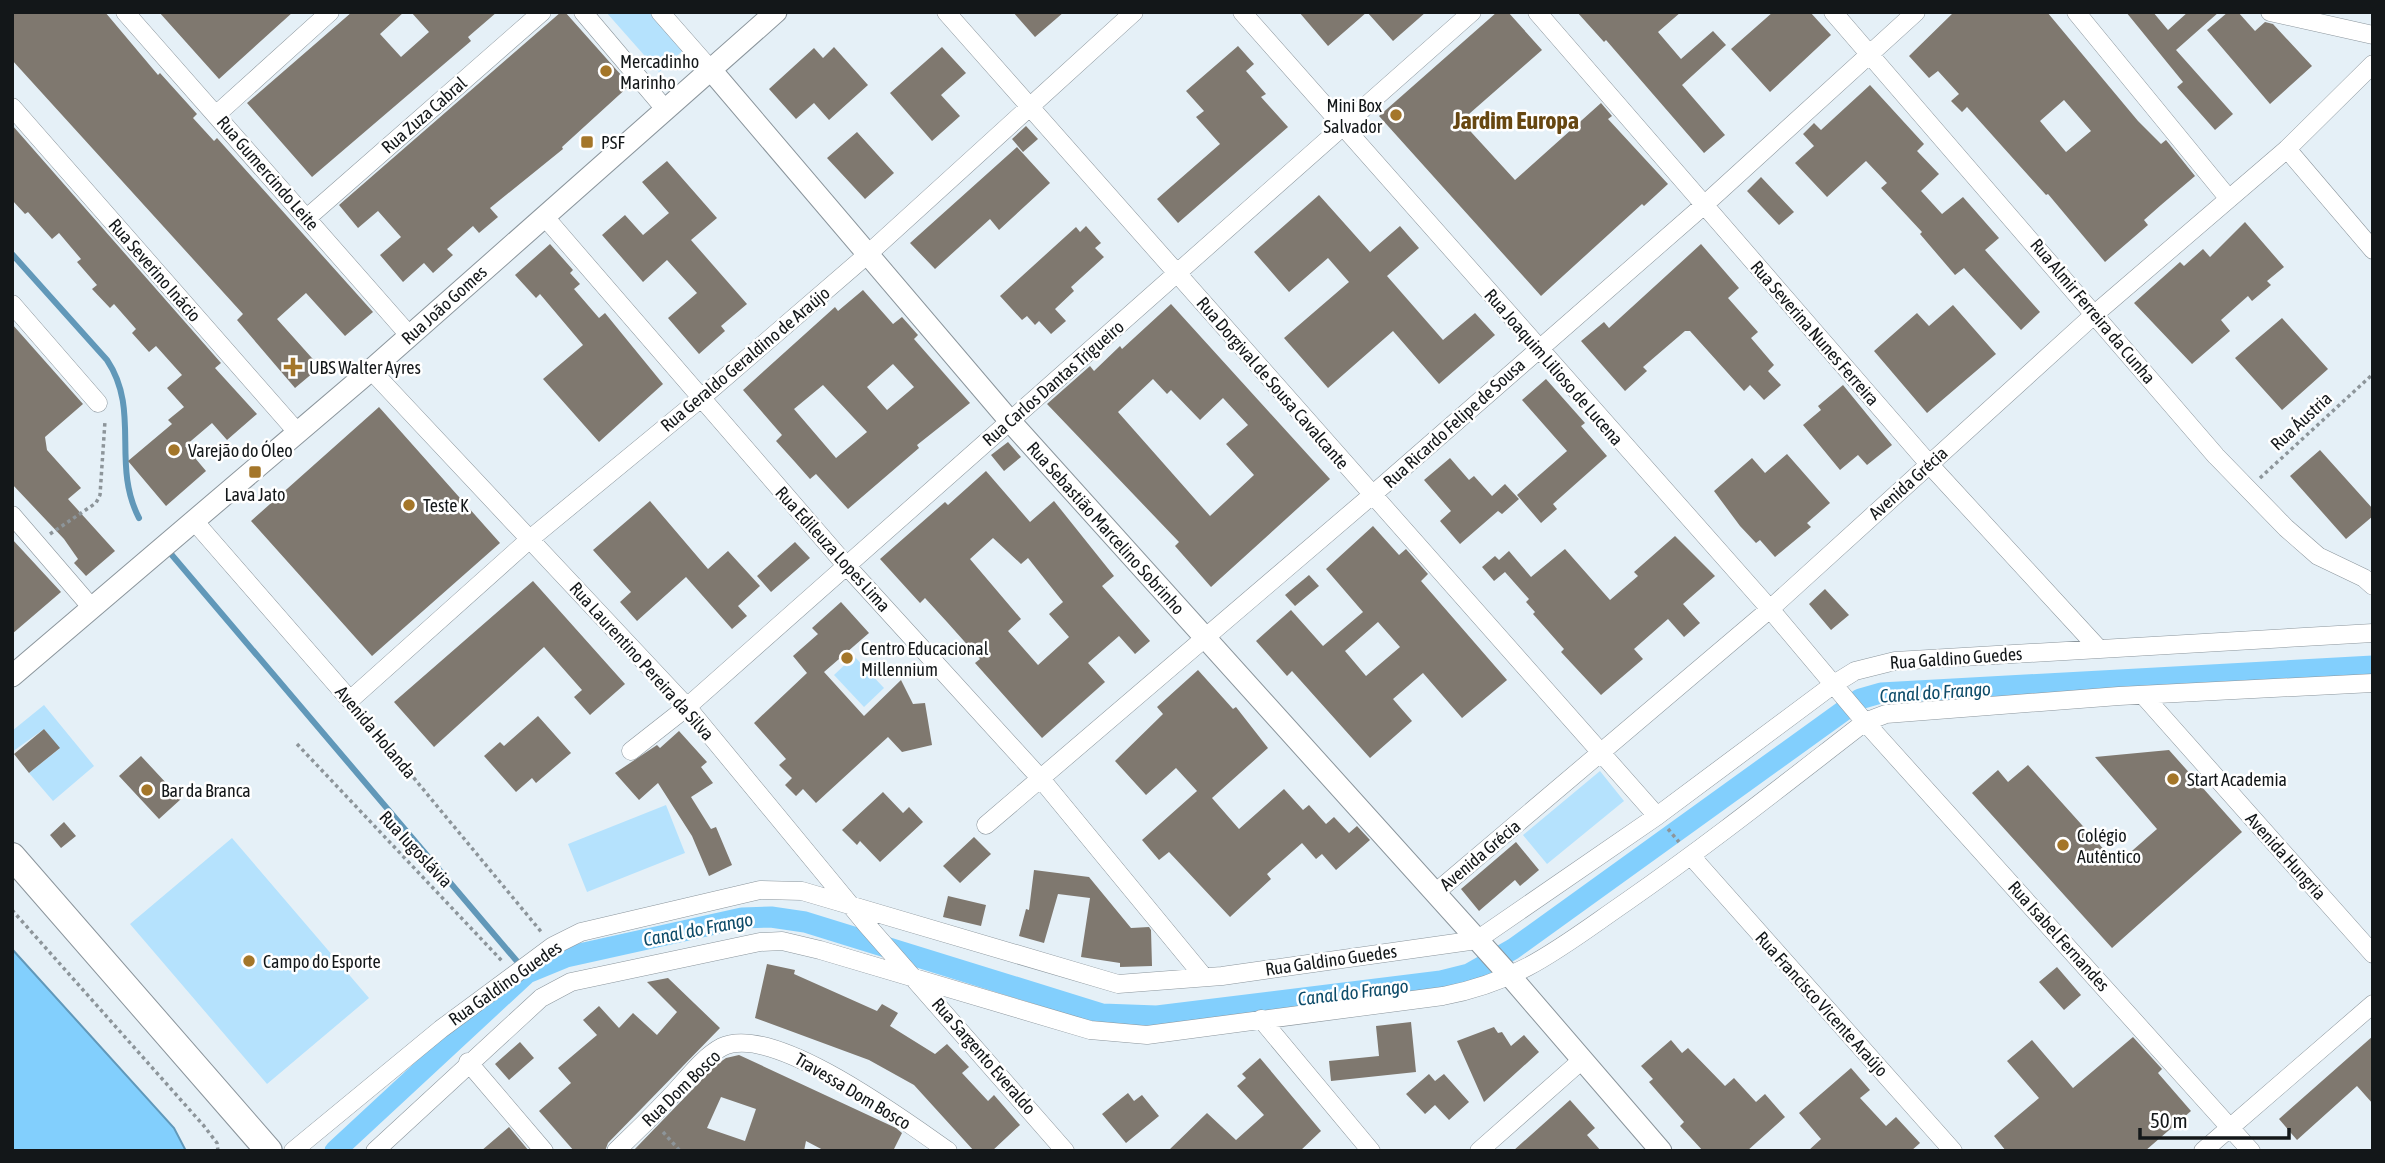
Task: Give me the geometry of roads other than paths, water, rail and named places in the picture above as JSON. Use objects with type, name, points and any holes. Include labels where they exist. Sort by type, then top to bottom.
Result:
[{"type":"main road","points":[[12,856],[270,1151]]},
{"type":"street","name":"Rua Gumercindo Leite","points":[[125,12],[410,335]]},
{"type":"street","points":[[217,114],[330,12]]},
{"type":"street","name":"Rua Zuza Cabral","points":[[307,218],[542,12]]},
{"type":"street","points":[[583,12],[665,109]]},
{"type":"street","points":[[660,12],[711,70]]},
{"type":"street","name":"Rua João Gomes","points":[[12,676],[298,433],[776,12]]},
{"type":"street","name":"Rua Dorgival de Sousa Cavalcante","points":[[946,12],[1179,274],[1371,496],[1657,816]]},
{"type":"street","name":"Rua Geraldo Geraldino de Araújo","points":[[350,700],[530,539],[700,399],[868,254],[1134,12]]},
{"type":"street","name":"Rua Joaquim Lilioso de Lucena","points":[[1242,12],[1344,125],[1537,349],[1770,609],[1865,723]]},
{"type":"street","name":"Rua Carlos Dantas Trigueiro","points":[[631,751],[687,707],[845,564],[1179,274],[1472,12]]},
{"type":"street","name":"Rua Severina Nunes Ferreira","points":[[1537,12],[1929,464],[2099,649]]},
{"type":"street","name":"Rua Almir Ferreira da Cunha","points":[[1833,12],[2096,313],[2216,456],[2318,556],[2373,586]]},
{"type":"street","name":"Rua Ricardo Felipe de Sousa","points":[[986,825],[1371,496],[1703,206],[1872,55],[1916,12]]},
{"type":"street","points":[[2076,12],[2229,199]]},
{"type":"street","points":[[2270,12],[2373,35]]},
{"type":"street","name":"Avenida Grécia","points":[[1435,893],[1770,609],[2096,313],[2287,149],[2373,64]]},
{"type":"street","name":"Rua Sebastião Marcelino Sobrinho","points":[[711,70],[1009,420],[1511,977],[1661,1151]]},
{"type":"street","name":"Rua Severino Inácio","points":[[12,107],[298,433]]},
{"type":"street","points":[[2287,149],[2373,250]]},
{"type":"street","name":"Rua Edileuza Lopes Lima","points":[[544,216],[845,564],[1041,779],[1204,977]]},
{"type":"street","points":[[12,304],[98,402]]},
{"type":"street","name":"Rua Laurentino Pereira da Silva","points":[[370,369],[687,707],[866,924],[902,963]]},
{"type":"street","points":[[12,515],[92,608]]},
{"type":"street","name":"Avenida Holanda","points":[[195,522],[350,700]]},
{"type":"street","name":"Rua Galdino Guedes","points":[[293,1151],[441,1028],[553,946],[580,932],[760,890],[802,891],[1096,979],[1136,984],[1477,940],[1657,816],[1854,671],[1895,661],[2373,633]]},
{"type":"street","name":"Rua Galdino Guedes","points":[[375,1151],[468,1062],[556,988],[571,982],[737,946],[782,941],[916,977],[1090,1030],[1119,1035],[1147,1035],[1443,996],[1483,989],[1511,977],[1691,856],[1865,723],[1886,714],[1924,709],[2143,695],[2373,683]]},
{"type":"street","name":"Avenida Hungria","points":[[2143,695],[2373,954]]},
{"type":"street","name":"Rua Isabel Fernandes","points":[[1865,723],[2251,1151]]},
{"type":"street","name":"Rua Francisco Vicente Araújo","points":[[1691,856],[1954,1151]]},
{"type":"street","name":"Rua Sargento Everaldo","points":[[902,963],[1065,1151]]},
{"type":"street","points":[[2203,1151],[2373,1004]]},
{"type":"street","points":[[1261,1019],[1371,1151]]},
{"type":"street","name":"Rua Dom Bosco","points":[[616,1151],[723,1046],[754,1043]]},
{"type":"street","name":"Travessa Dom Bosco","points":[[754,1043],[793,1055],[888,1109],[948,1151]]},
{"type":"street","points":[[1479,1151],[1582,1060]]},
{"type":"street","points":[[468,1062],[544,1151]]},
{"type":"waterway","points":[[12,254],[107,360],[117,379],[125,418],[127,478],[139,518]]},
{"type":"waterway","points":[[171,554],[521,966]]},
{"type":"waterway","name":"Canal do Frango","points":[[335,1151],[527,973],[566,957],[742,918],[771,917],[805,922],[1102,1014],[1157,1016],[1441,981],[1469,974],[1513,949],[1860,699],[1881,693],[2373,666]]},
{"type":"place","name":"Mercadinho Marinho","points":[[606,71]]},
{"type":"place","name":"Mini Box Salvador","points":[[1396,115]]},
{"type":"place","name":"PSF","points":[[587,142]]},
{"type":"place","name":"UBS Walter Ayres","points":[[293,367]]},
{"type":"place","name":"Varejão do Óleo","points":[[174,450]]},
{"type":"place","name":"Lava Jato","points":[[255,472]]},
{"type":"place","name":"Teste K","points":[[409,505]]},
{"type":"place","name":"Centro Educacional Millennium","points":[[847,658]]},
{"type":"place","name":"Start Academia","points":[[2173,779]]},
{"type":"place","name":"Bar da Branca","points":[[147,790]]},
{"type":"place","name":"Colégio Autêntico","points":[[2063,845]]},
{"type":"place","name":"Campo do Esporte","points":[[249,961]]},
{"type":"district","name":"Jardim Europa","points":[[1516,120]]}]
